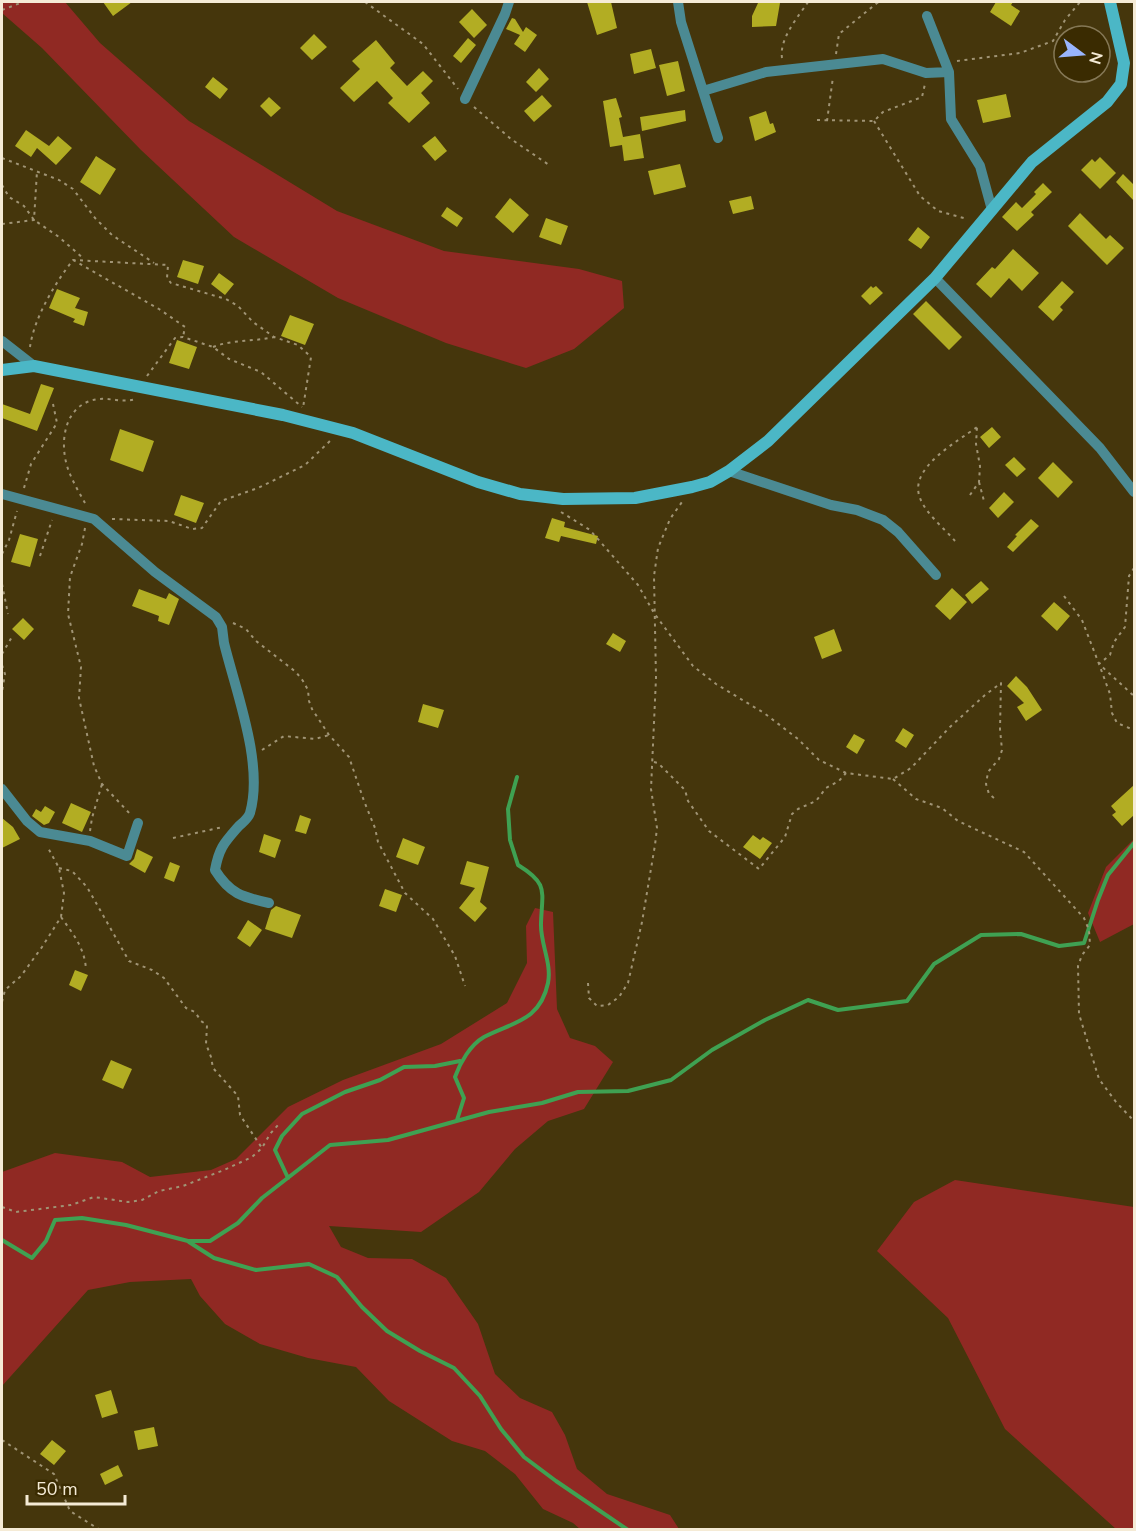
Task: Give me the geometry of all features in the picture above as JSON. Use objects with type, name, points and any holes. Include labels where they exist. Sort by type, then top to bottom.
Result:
[{"type":"street","points":[[465,99],[509,2]]},
{"type":"street","points":[[678,2],[681,22],[718,138]]},
{"type":"street","points":[[2,370],[34,366],[302,414],[478,482],[520,494],[563,499],[635,498],[710,482],[729,471],[768,441],[935,278],[1032,162],[1107,102],[1120,84],[1124,63],[1110,2]]},
{"type":"street","points":[[927,16],[947,67],[951,119],[980,166],[992,210]]},
{"type":"street","points":[[703,91],[766,72],[883,59],[927,73],[947,67]]},
{"type":"street","points":[[935,278],[1100,448],[1134,492]]},
{"type":"street","points":[[2,341],[34,366]]},
{"type":"street","points":[[729,471],[884,520],[898,532],[936,575]]},
{"type":"street","points":[[2,494],[91,518],[155,572],[216,616],[222,627],[252,756],[253,792],[249,816],[218,853],[215,870],[231,891],[247,898],[269,903]]},
{"type":"street","points":[[2,789],[27,821],[40,832],[90,841],[127,856],[138,823]]},
{"type":"path","points":[[2,10],[23,2]]},
{"type":"path","points":[[365,2],[423,44],[465,99],[511,139],[549,165]]},
{"type":"path","points":[[784,70],[781,52],[784,41],[808,2]]},
{"type":"path","points":[[947,67],[1020,53],[1053,41],[1065,20],[1080,2]]},
{"type":"path","points":[[817,120],[874,121],[883,112],[922,97],[927,73]]},
{"type":"path","points":[[874,121],[920,196],[938,211],[981,223]]},
{"type":"path","points":[[2,158],[37,171],[74,189],[94,218],[112,235],[156,264]]},
{"type":"path","points":[[34,220],[37,171]]},
{"type":"path","points":[[2,185],[9,197],[24,206],[34,220],[59,237],[84,260]]},
{"type":"path","points":[[2,224],[34,220]]},
{"type":"path","points":[[73,260],[168,265],[167,278],[171,283],[226,299],[238,306],[253,322],[274,337],[298,345],[311,357],[302,414]]},
{"type":"path","points":[[73,260],[159,309],[185,327],[183,337]]},
{"type":"path","points":[[34,366],[30,348],[32,331],[58,279],[73,260]]},
{"type":"path","points":[[138,823],[102,784],[94,766],[79,698],[81,667],[68,614],[70,577],[91,518],[64,457],[66,425],[73,413],[83,404],[98,399],[135,400],[140,395],[139,386],[175,338],[183,337],[213,347],[229,359],[261,372],[302,414]]},
{"type":"path","points":[[213,347],[238,340],[264,340],[274,337]]},
{"type":"path","points":[[2,554],[11,533],[31,464],[57,423],[53,404]]},
{"type":"path","points":[[955,541],[925,507],[918,488],[922,472],[934,459],[977,427],[979,482],[984,501]]},
{"type":"path","points":[[91,518],[169,521],[192,529],[202,528],[221,501],[258,488],[305,465],[342,430]]},
{"type":"path","points":[[970,495],[979,482]]},
{"type":"path","points":[[588,983],[589,998],[597,1006],[608,1005],[619,997],[628,983],[642,922],[657,828],[651,789],[654,762],[656,644],[654,576],[658,548],[670,519],[692,487]]},
{"type":"path","points":[[539,497],[590,530],[638,585],[654,613],[693,666],[716,684],[764,712],[798,739],[819,760],[846,773],[893,779],[916,800],[942,808],[958,821],[1024,852],[1084,918],[1089,930],[1090,945],[1082,955],[1078,966],[1079,1014],[1099,1079],[1116,1102],[1134,1120]]},
{"type":"path","points":[[40,556],[56,509]]},
{"type":"path","points":[[1099,664],[1110,655],[1114,642],[1125,627],[1129,576],[1134,568]]},
{"type":"path","points":[[2,584],[8,614]]},
{"type":"path","points":[[1064,596],[1082,620],[1110,694],[1112,713],[1117,723],[1134,730]]},
{"type":"path","points":[[216,616],[246,629],[266,650],[296,672],[308,690],[312,709],[329,735],[349,757],[378,842],[405,893],[434,919],[455,956],[465,986]]},
{"type":"path","points":[[2,654],[13,635]]},
{"type":"path","points":[[1099,664],[1134,696]]},
{"type":"path","points":[[2,665],[5,674],[2,692]]},
{"type":"path","points":[[893,779],[911,768],[950,727],[1001,682],[1002,750],[999,759],[988,772],[986,784],[989,794],[994,798]]},
{"type":"path","points":[[252,756],[284,736],[315,739],[329,735]]},
{"type":"path","points":[[654,762],[658,763],[682,787],[688,801],[708,831],[759,869],[785,837],[792,814],[798,808],[816,801],[826,788],[839,781],[846,773]]},
{"type":"path","points":[[90,841],[92,818],[102,784]]},
{"type":"path","points":[[173,838],[243,822]]},
{"type":"path","points":[[2,1002],[5,990],[21,976],[61,917],[64,893],[59,868],[40,832]]},
{"type":"path","points":[[59,868],[72,871],[87,887],[129,961],[152,970],[164,978],[186,1008],[195,1012],[207,1025],[206,1044],[212,1058],[213,1068],[238,1096],[240,1115],[262,1148]]},
{"type":"path","points":[[61,917],[80,945],[86,959],[86,970]]},
{"type":"path","points":[[2,1207],[16,1212],[71,1205],[94,1197],[128,1202],[142,1200],[159,1191],[183,1186],[252,1157],[262,1148],[278,1125]]},
{"type":"path","points":[[2,1440],[54,1474],[70,1511],[100,1530]]},
{"type":"shaded area","points":[[2,2],[65,2],[100,43],[189,121],[337,211],[444,251],[579,269],[622,281],[624,308],[574,349],[526,368],[446,343],[338,298],[234,237],[141,150],[42,48],[2,13]]},
{"type":"shaded area","points":[[1134,839],[1134,924],[1100,942],[1088,913],[1106,867]]},
{"type":"shaded area","points":[[535,908],[553,912],[557,1009],[570,1038],[595,1046],[613,1062],[584,1109],[548,1121],[515,1149],[479,1192],[421,1232],[329,1226],[341,1247],[368,1258],[412,1259],[446,1278],[478,1324],[495,1374],[520,1398],[552,1412],[565,1435],[577,1469],[607,1494],[670,1515],[679,1529],[580,1529],[573,1523],[543,1509],[515,1474],[485,1451],[452,1441],[389,1401],[356,1367],[308,1358],[260,1344],[225,1324],[200,1296],[191,1279],[130,1282],[88,1290],[2,1386],[2,1172],[55,1153],[122,1162],[150,1177],[211,1170],[236,1159],[288,1107],[343,1080],[441,1044],[507,1003],[527,963],[526,926]]},
{"type":"shaded area","points":[[955,1180],[1134,1207],[1134,1529],[1116,1529],[1005,1429],[948,1318],[877,1251],[914,1202]]},
{"type":"building","points":[[103,2],[132,2],[113,16]]},
{"type":"building","points":[[587,2],[611,2],[617,28],[597,35]]},
{"type":"building","points":[[996,2],[1013,2],[1011,5],[1020,11],[1011,26],[990,12]]},
{"type":"building","points":[[758,3],[780,3],[776,26],[752,27],[752,16]]},
{"type":"building","points":[[472,9],[487,25],[474,38],[459,22]]},
{"type":"building","points":[[512,18],[523,32],[526,27],[537,35],[525,52],[514,44],[520,35],[506,29]]},
{"type":"building","points":[[314,34],[327,47],[312,60],[300,48]]},
{"type":"building","points":[[468,38],[476,45],[461,63],[453,56]]},
{"type":"building","points":[[376,40],[395,63],[390,68],[407,86],[423,71],[433,81],[421,93],[430,103],[409,123],[388,103],[393,98],[377,81],[354,102],[340,88],[360,69],[352,61]]},
{"type":"building","points":[[651,49],[656,68],[634,74],[630,54]]},
{"type":"building","points":[[678,61],[685,91],[667,96],[659,65]]},
{"type":"building","points":[[539,68],[549,79],[536,92],[526,82]]},
{"type":"building","points":[[213,77],[228,89],[220,99],[205,87]]},
{"type":"building","points":[[1006,94],[1011,117],[983,123],[977,100]]},
{"type":"building","points":[[542,95],[552,106],[534,122],[524,111]]},
{"type":"building","points":[[269,97],[281,108],[271,117],[260,106]]},
{"type":"building","points":[[616,98],[622,117],[619,118],[623,137],[640,134],[644,158],[624,161],[622,145],[610,147],[603,101]]},
{"type":"building","points":[[685,110],[686,121],[642,131],[640,117]]},
{"type":"building","points":[[766,111],[770,124],[773,123],[776,132],[755,141],[749,117]]},
{"type":"building","points":[[26,130],[49,146],[58,136],[72,148],[56,165],[37,148],[31,157],[15,146]]},
{"type":"building","points":[[435,136],[447,151],[435,161],[422,146]]},
{"type":"building","points":[[96,156],[116,169],[100,195],[80,182]]},
{"type":"building","points":[[1100,157],[1116,173],[1100,189],[1081,170],[1092,159],[1095,162]]},
{"type":"building","points":[[680,164],[686,187],[654,195],[648,171]]},
{"type":"building","points":[[1123,174],[1134,185],[1134,201],[1116,182]]},
{"type":"building","points":[[1043,183],[1052,192],[1031,212],[1034,215],[1017,231],[1002,217],[1016,202],[1022,208]]},
{"type":"building","points":[[751,196],[754,209],[733,214],[729,201]]},
{"type":"building","points":[[510,198],[529,215],[513,233],[495,217]]},
{"type":"building","points":[[447,207],[463,218],[457,227],[441,216]]},
{"type":"building","points":[[1080,213],[1106,239],[1110,235],[1124,248],[1107,265],[1068,226]]},
{"type":"building","points":[[546,218],[568,226],[561,245],[539,237]]},
{"type":"building","points":[[918,227],[930,237],[921,249],[908,240]]},
{"type":"building","points":[[1013,249],[1039,273],[1022,291],[1009,278],[991,298],[976,284],[992,267],[995,269]]},
{"type":"building","points":[[183,260],[204,266],[198,284],[177,277]]},
{"type":"building","points":[[219,273],[234,284],[225,295],[211,284]]},
{"type":"building","points":[[1062,281],[1074,292],[1060,307],[1063,310],[1053,321],[1038,307]]},
{"type":"building","points":[[871,286],[873,288],[876,286],[883,293],[870,305],[861,296]]},
{"type":"building","points":[[57,289],[80,298],[75,308],[88,312],[84,326],[73,322],[75,319],[49,308]]},
{"type":"building","points":[[926,301],[962,337],[949,350],[913,314]]},
{"type":"building","points":[[290,315],[314,324],[305,345],[281,336]]},
{"type":"building","points":[[177,340],[197,347],[189,369],[169,363]]},
{"type":"building","points":[[41,384],[54,388],[37,431],[2,418],[2,404],[30,414]]},
{"type":"building","points":[[992,427],[1001,437],[989,448],[980,437]]},
{"type":"building","points":[[120,429],[154,441],[143,472],[110,460]]},
{"type":"building","points":[[1014,457],[1026,469],[1017,477],[1005,465]]},
{"type":"building","points":[[1053,462],[1073,482],[1058,498],[1038,478]]},
{"type":"building","points":[[1004,492],[1014,502],[998,518],[989,508]]},
{"type":"building","points":[[181,495],[204,503],[196,523],[174,515]]},
{"type":"building","points":[[552,518],[565,522],[564,527],[598,536],[596,544],[561,536],[559,542],[545,538]]},
{"type":"building","points":[[1031,519],[1039,526],[1013,552],[1007,547]]},
{"type":"building","points":[[20,534],[38,539],[30,567],[11,562]]},
{"type":"building","points":[[981,581],[989,589],[972,604],[965,595]]},
{"type":"building","points":[[952,588],[967,602],[950,620],[935,606]]},
{"type":"building","points":[[139,589],[166,599],[169,593],[179,599],[169,625],[158,621],[159,616],[132,606]]},
{"type":"building","points":[[1054,602],[1070,616],[1057,631],[1041,616]]},
{"type":"building","points":[[23,618],[34,629],[24,640],[12,629]]},
{"type":"building","points":[[834,629],[842,651],[822,659],[814,637]]},
{"type":"building","points":[[613,633],[626,641],[620,652],[606,644]]},
{"type":"building","points":[[1016,676],[1027,687],[1042,710],[1026,721],[1017,707],[1024,703],[1007,686]]},
{"type":"building","points":[[423,704],[444,710],[438,728],[418,722]]},
{"type":"building","points":[[903,728],[914,735],[906,748],[895,741]]},
{"type":"building","points":[[854,734],[865,740],[857,754],[846,747]]},
{"type":"building","points":[[1134,785],[1134,815],[1122,826],[1112,815],[1116,812],[1111,806]]},
{"type":"building","points":[[71,803],[91,812],[82,832],[62,823]]},
{"type":"building","points":[[45,806],[55,812],[49,823],[44,825],[32,816],[36,809],[41,812]]},
{"type":"building","points":[[300,815],[311,819],[306,834],[295,831]]},
{"type":"building","points":[[2,818],[13,827],[20,839],[2,848]]},
{"type":"building","points":[[264,834],[281,840],[275,858],[259,852]]},
{"type":"building","points":[[753,835],[760,840],[763,837],[772,843],[760,859],[743,847]]},
{"type":"building","points":[[403,838],[425,847],[418,865],[396,857]]},
{"type":"building","points":[[137,849],[153,857],[145,873],[129,864],[134,859]]},
{"type":"building","points":[[467,861],[489,867],[480,902],[487,908],[475,922],[459,908],[475,888],[460,884]]},
{"type":"building","points":[[170,862],[180,866],[174,882],[164,878]]},
{"type":"building","points":[[385,889],[402,895],[396,912],[379,906]]},
{"type":"building","points":[[276,906],[301,915],[292,938],[265,929],[271,910]]},
{"type":"building","points":[[248,920],[262,930],[250,947],[237,938]]},
{"type":"building","points":[[75,970],[88,975],[81,991],[69,985]]},
{"type":"building","points":[[111,1060],[132,1069],[123,1089],[102,1080]]},
{"type":"building","points":[[111,1390],[118,1413],[102,1418],[95,1395]]},
{"type":"building","points":[[154,1427],[158,1446],[138,1450],[134,1431]]},
{"type":"building","points":[[52,1440],[66,1451],[54,1465],[40,1454]]},
{"type":"building","points":[[118,1465],[123,1476],[105,1485],[100,1474]]},
{"type":"waterway","points":[[457,1120],[464,1098],[455,1077],[466,1055],[484,1037],[532,1013],[544,996],[548,983],[548,968],[541,930],[542,889],[535,878],[518,865],[510,840],[508,809],[517,777]]},
{"type":"waterway","points":[[2,1240],[32,1258],[46,1241],[55,1220],[82,1218],[126,1225],[188,1241],[210,1241],[238,1223],[262,1198],[330,1145],[388,1140],[489,1112],[542,1103],[578,1092],[628,1091],[671,1080],[712,1050],[765,1020],[808,1000],[838,1010],[907,1001],[934,964],[981,935],[1021,934],[1059,946],[1084,943],[1108,875],[1134,843]]},
{"type":"waterway","points":[[288,1178],[275,1150],[282,1136],[302,1114],[345,1092],[380,1080],[404,1067],[435,1066],[460,1061]]},
{"type":"waterway","points":[[189,1242],[214,1258],[256,1270],[309,1264],[337,1277],[362,1307],[387,1331],[454,1368],[480,1396],[501,1429],[524,1457],[628,1530]]}]
